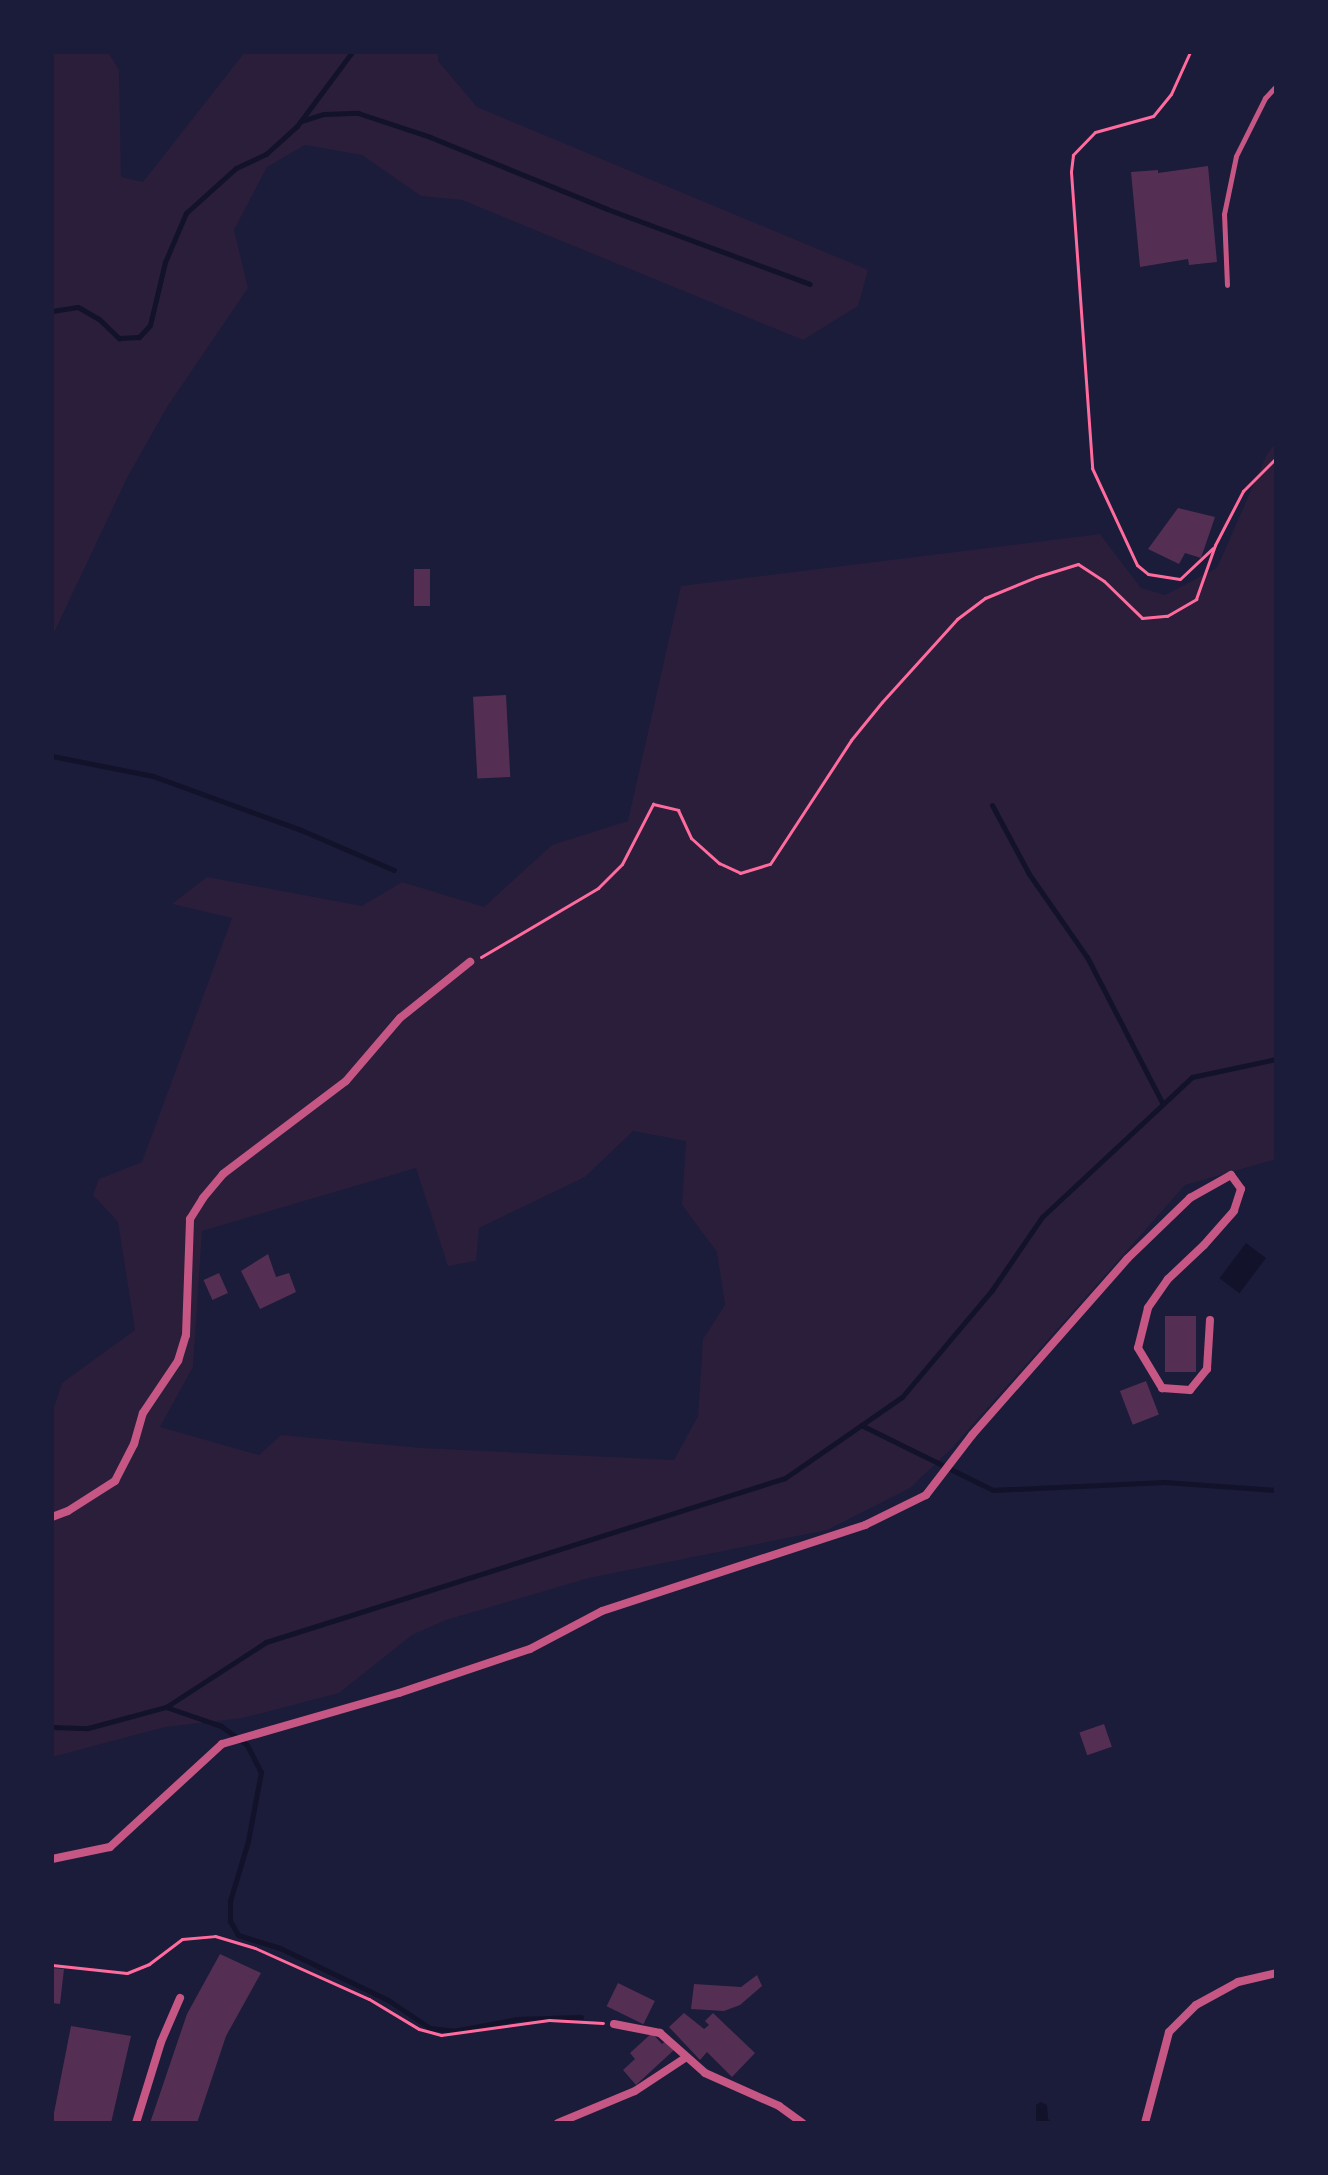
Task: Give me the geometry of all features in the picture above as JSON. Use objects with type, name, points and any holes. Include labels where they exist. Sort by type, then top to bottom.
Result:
[{"type":"street","points":[[52,1517],[68,1511],[115,1481],[134,1444],[143,1413],[178,1361],[186,1335],[190,1219],[203,1198],[223,1174],[346,1081],[400,1018],[470,962]]},
{"type":"street","points":[[52,1859],[110,1847],[222,1744],[399,1693],[530,1649],[602,1611],[865,1525],[926,1495],[972,1435],[1127,1259],[1190,1198],[1231,1175],[1241,1189],[1234,1211],[1168,1279],[1148,1308],[1138,1348],[1162,1388],[1190,1390],[1207,1369],[1210,1320]]},
{"type":"street","points":[[1145,2123],[1169,2032],[1196,2005],[1238,1982],[1276,1973]]},
{"type":"street","points":[[136,2123],[161,2042],[180,1998]]},
{"type":"street","points":[[614,2024],[660,2033],[705,2073],[779,2106],[802,2123]]},
{"type":"street","points":[[558,2123],[635,2091],[685,2058]]},
{"type":"lane","points":[[1227,285],[1224,214],[1236,156],[1265,98],[1276,86]]},
{"type":"path","points":[[1190,52],[1171,94],[1153,116],[1095,132],[1073,155],[1078,302],[1092,468],[1137,565],[1158,578],[1180,579],[1215,545]]},
{"type":"path","points":[[470,962],[518,938],[598,888],[622,864],[653,804],[678,810],[691,838],[719,863],[740,873],[770,864],[859,730],[957,619],[985,598],[1078,564],[1104,581],[1142,618],[1167,616],[1196,599],[1215,545],[1243,491],[1276,458]]},
{"type":"path","points":[[52,1965],[127,1973],[149,1964],[182,1939],[197,1935],[231,1939],[369,1999],[419,2029],[441,2035],[549,2020],[614,2024]]},
{"type":"shaded area","points":[[52,52],[108,52],[119,70],[121,177],[143,182],[245,52],[438,52],[438,61],[477,107],[868,270],[858,306],[803,340],[462,200],[421,196],[362,155],[305,145],[267,167],[234,230],[248,288],[167,407],[127,478],[52,637]]},
{"type":"shaded area","points":[[1276,443],[1276,1159],[1185,1185],[952,1448],[910,1488],[827,1530],[589,1578],[446,1620],[412,1635],[339,1693],[243,1718],[165,1727],[52,1757],[52,1413],[62,1383],[135,1330],[118,1222],[93,1195],[99,1179],[142,1162],[232,918],[172,904],[207,877],[362,906],[402,882],[484,907],[552,845],[628,821],[681,586],[1100,534],[1141,588],[1165,595],[1217,568],[1267,454]],"holes":[[[633,1131],[686,1141],[682,1205],[717,1252],[725,1305],[703,1339],[698,1416],[674,1460],[421,1448],[281,1435],[259,1455],[160,1427],[193,1367],[202,1231],[416,1168],[448,1266],[476,1261],[479,1228],[585,1177]]]},
{"type":"shaded area","points":[[1246,1243],[1266,1258],[1239,1293],[1220,1278]]},
{"type":"shaded area","points":[[1041,2102],[1047,2105],[1048,2119],[1053,2123],[1036,2123],[1036,2105]]},
{"type":"building","points":[[1208,166],[1217,262],[1189,265],[1188,259],[1140,267],[1131,172],[1158,170],[1158,173]]},
{"type":"building","points":[[1178,508],[1215,517],[1201,558],[1185,553],[1179,564],[1148,549]]},
{"type":"building","points":[[414,569],[430,569],[430,606],[414,606]]},
{"type":"building","points":[[506,695],[510,777],[477,779],[473,697]]},
{"type":"building","points":[[268,1254],[276,1277],[289,1273],[296,1292],[260,1309],[241,1271]]},
{"type":"building","points":[[219,1273],[228,1293],[212,1300],[203,1280]]},
{"type":"building","points":[[1165,1316],[1196,1316],[1196,1372],[1165,1372]]},
{"type":"building","points":[[1146,1381],[1159,1415],[1133,1425],[1120,1391]]},
{"type":"building","points":[[1104,1724],[1112,1747],[1087,1755],[1079,1732]]},
{"type":"building","points":[[220,1954],[261,1973],[226,2036],[197,2123],[150,2123],[187,2014]]},
{"type":"building","points":[[52,1968],[64,1969],[60,2004],[52,2003]]},
{"type":"building","points":[[757,1975],[762,1986],[740,2005],[724,2011],[691,2009],[694,1984],[741,1987]]},
{"type":"building","points":[[618,1983],[655,2001],[643,2024],[607,2006]]},
{"type":"building","points":[[684,2013],[704,2029],[709,2025],[705,2021],[713,2013],[755,2053],[732,2077],[707,2052],[700,2060],[669,2027]]},
{"type":"building","points":[[71,2026],[131,2036],[111,2123],[52,2123]]},
{"type":"building","points":[[652,2033],[662,2044],[667,2040],[675,2049],[636,2085],[623,2070],[635,2059],[630,2053]]},
{"type":"waterway","points":[[52,311],[78,307],[99,319],[119,338],[139,337],[150,325],[165,262],[186,213],[236,168],[266,154],[297,126],[352,52]]},
{"type":"waterway","points":[[301,121],[324,114],[358,113],[430,137],[607,209],[810,284]]},
{"type":"waterway","points":[[52,756],[153,776],[301,830],[394,870]]},
{"type":"waterway","points":[[992,805],[1029,874],[1087,957],[1163,1104]]},
{"type":"waterway","points":[[52,1727],[88,1728],[166,1707],[266,1642],[785,1478],[902,1397],[992,1290],[1042,1217],[1192,1077],[1276,1059]]},
{"type":"waterway","points":[[861,1425],[993,1490],[1165,1482],[1276,1490]]},
{"type":"waterway","points":[[166,1707],[221,1726],[247,1745],[261,1772],[248,1841],[230,1901],[230,1921],[238,1935],[280,1948],[388,2000],[430,2028],[453,2031],[517,2019],[581,2017]]}]
